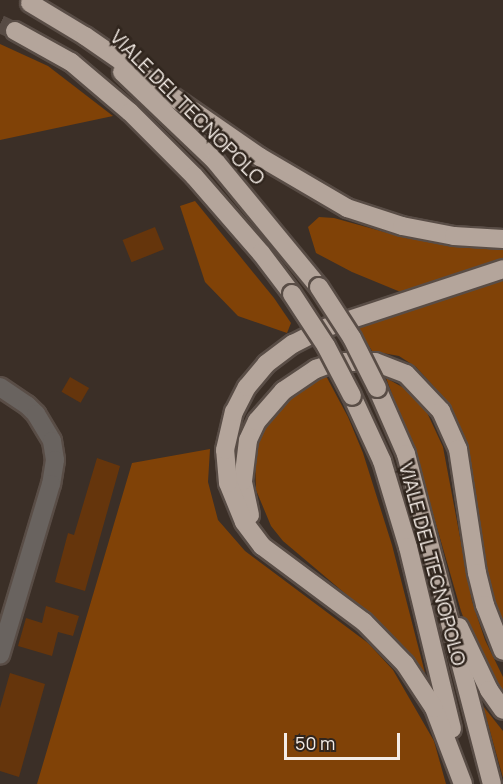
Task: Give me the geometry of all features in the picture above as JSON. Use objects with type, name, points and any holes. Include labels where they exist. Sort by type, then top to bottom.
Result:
[{"type":"highway","points":[[30,3],[85,36],[260,157],[347,208],[412,228],[454,236],[503,238]]},
{"type":"highway","name":"VIALE DEL TECNOPOLO","points":[[15,31],[71,62],[130,112],[194,176],[261,253],[292,294],[326,346],[382,461],[408,547],[465,784]]},
{"type":"highway","name":"VIALE DEL TECNOPOLO","points":[[85,36],[215,161],[319,287],[352,338],[406,454],[444,595]]},
{"type":"highway","points":[[465,784],[434,708],[405,664],[364,622],[262,546],[244,522],[228,483],[225,463],[226,438],[231,419],[255,376],[293,344],[322,329],[503,269]]},
{"type":"highway","points":[[262,546],[250,515],[243,481],[248,440],[257,421],[283,391],[316,369],[334,362],[351,361],[392,367],[406,374],[421,386],[451,428],[458,449],[477,573],[493,629],[503,651]]},
{"type":"highway","points":[[444,595],[489,690],[503,710]]},
{"type":"highway","points":[[444,595],[461,671],[492,784]]},
{"type":"street","points":[[0,387],[32,409],[52,441],[55,460],[51,484],[0,656]]},
{"type":"shaded area","points":[[0,44],[48,66],[113,116],[0,140]]},
{"type":"shaded area","points":[[195,201],[274,298],[291,323],[287,333],[238,316],[205,282],[180,206]]},
{"type":"shaded area","points":[[319,217],[334,218],[406,238],[457,246],[503,246],[503,263],[403,293],[352,272],[316,253],[308,227]]},
{"type":"shaded area","points":[[503,277],[503,631],[493,606],[467,456],[456,418],[445,399],[416,367],[399,356],[372,351],[357,326]]},
{"type":"shaded area","points":[[325,374],[348,417],[363,453],[392,545],[425,673],[380,623],[283,541],[271,526],[256,490],[255,457],[260,435],[270,416],[295,390]]},
{"type":"shaded area","points":[[386,378],[413,393],[424,406],[443,447],[472,601],[485,640],[503,677],[503,699],[476,651],[461,611],[421,472]]},
{"type":"shaded area","points":[[210,449],[208,482],[218,520],[245,551],[368,643],[393,670],[434,741],[446,784],[37,784],[132,463]]},
{"type":"shaded area","points":[[483,706],[503,731],[503,778]]},
{"type":"building","points":[[155,227],[164,249],[132,262],[123,240]]},
{"type":"building","points":[[70,377],[89,388],[81,403],[62,392]]},
{"type":"building","points":[[97,458],[120,466],[85,591],[55,582],[68,533],[74,535]]},
{"type":"building","points":[[46,606],[79,616],[73,636],[58,632],[52,656],[18,646],[26,618],[42,623]]},
{"type":"building","points":[[10,673],[45,684],[19,777],[0,771],[0,708]]},
{"type":"tunnel","points":[[0,24],[15,31]]}]
